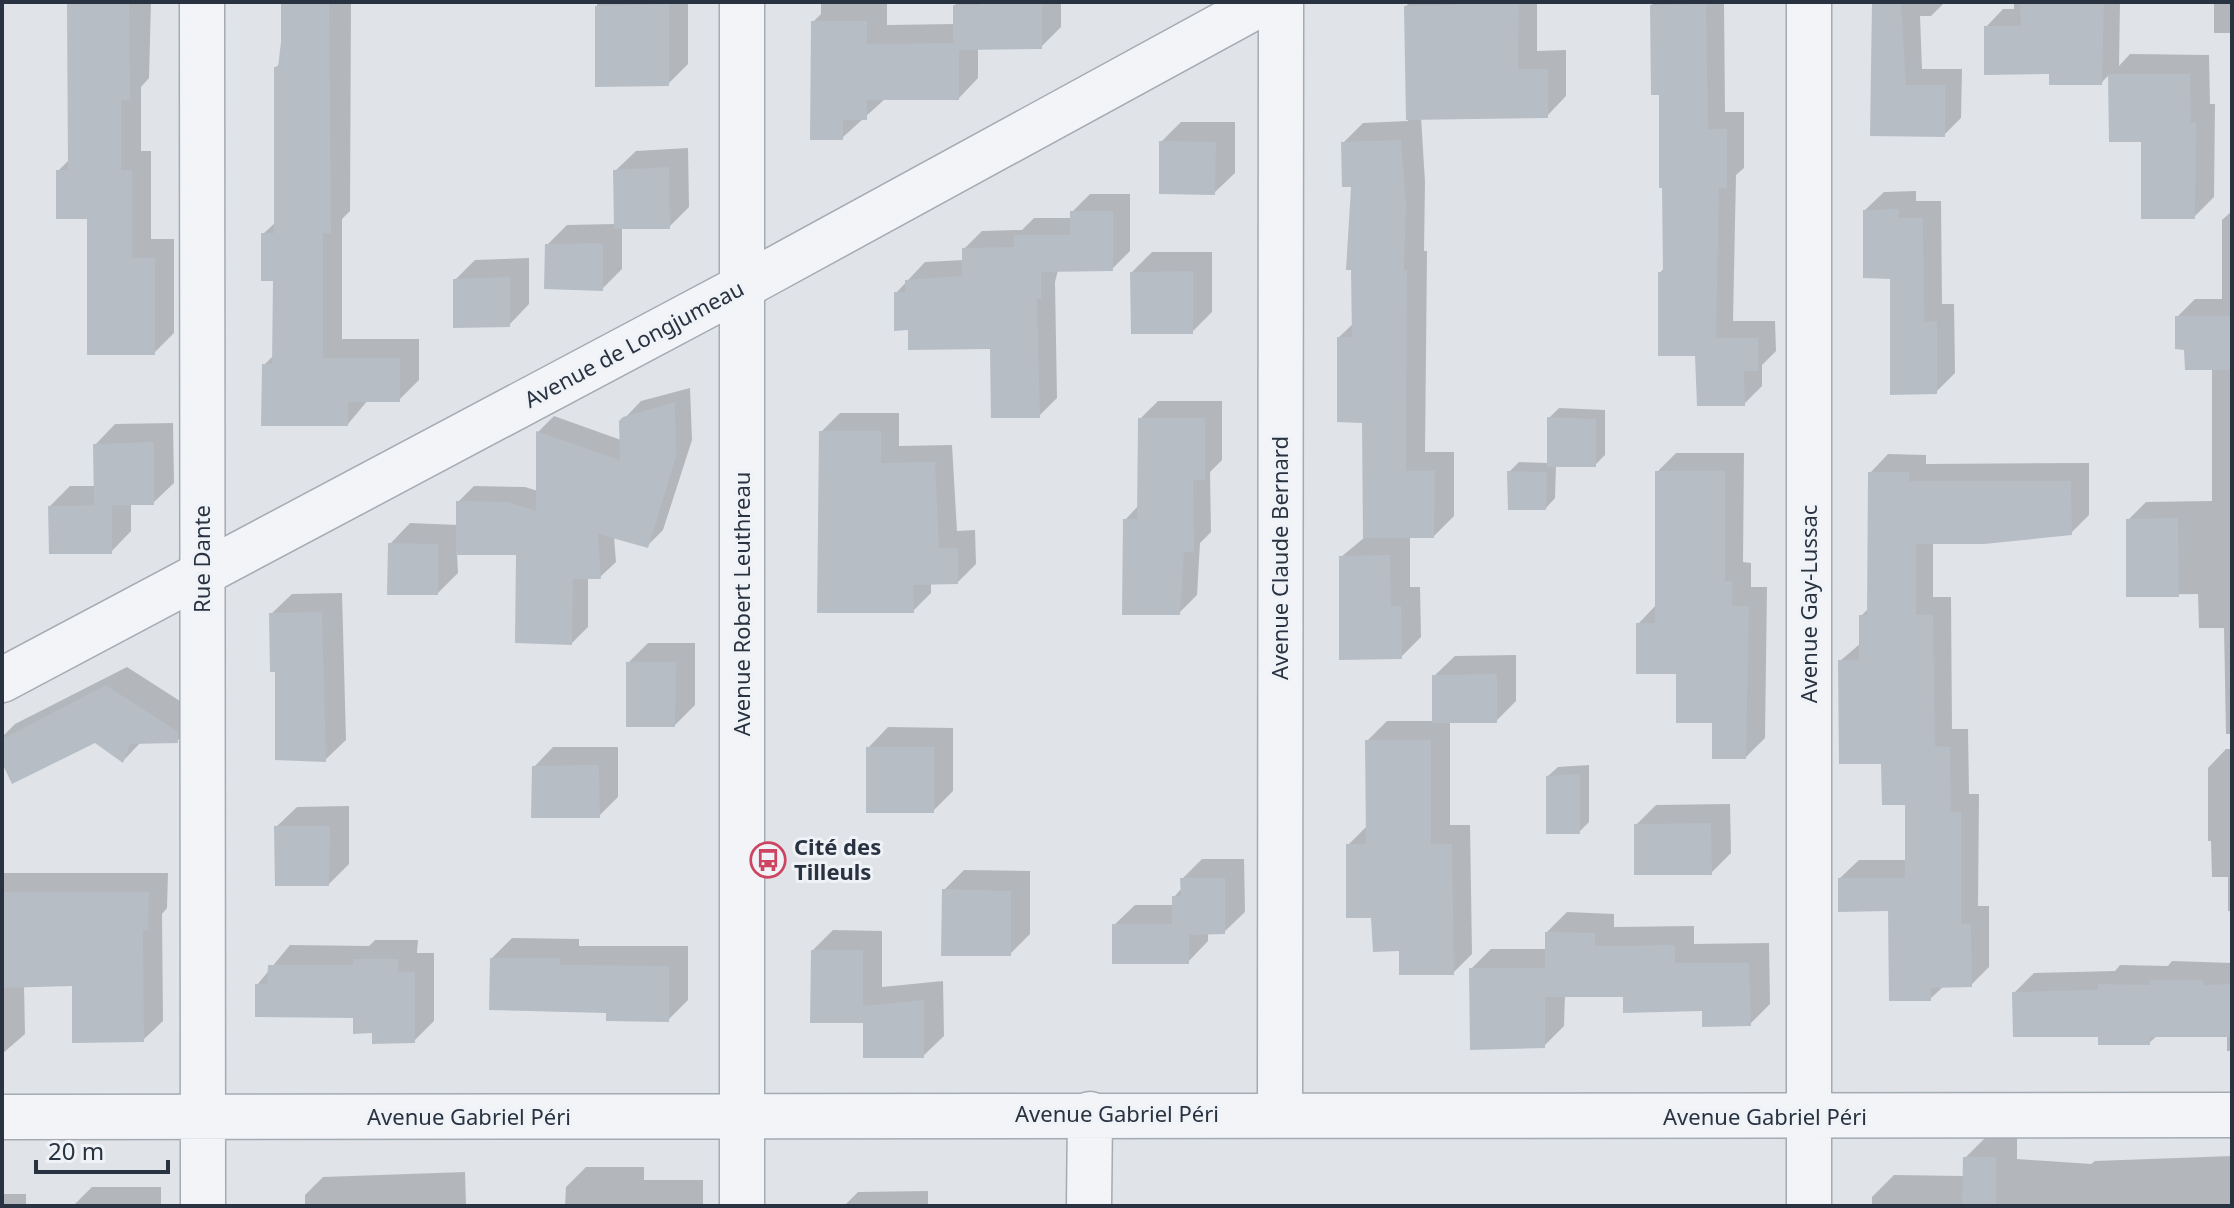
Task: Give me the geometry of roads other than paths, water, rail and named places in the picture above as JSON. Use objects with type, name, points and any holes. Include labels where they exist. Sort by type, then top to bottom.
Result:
[{"type":"street","name":"Rue Dante","points":[[202,2],[203,1206]]},
{"type":"street","name":"Avenue Robert Leuthreau","points":[[742,2],[742,1206]]},
{"type":"street","name":"Avenue de Longjumeau","points":[[2,680],[742,287],[1264,2]]},
{"type":"street","name":"Avenue Claude Bernard","points":[[1280,1113],[1281,2]]},
{"type":"street","name":"Avenue Gay-Lussac","points":[[1809,2],[1809,1206]]},
{"type":"street","name":"Avenue Gabriel Péri","points":[[2,1117],[1280,1113],[1809,1117],[2232,1115]]},
{"type":"street","points":[[1089,1206],[1090,1114]]},
{"type":"place","name":"Cité des Tilleuls","points":[[768,860]]}]
